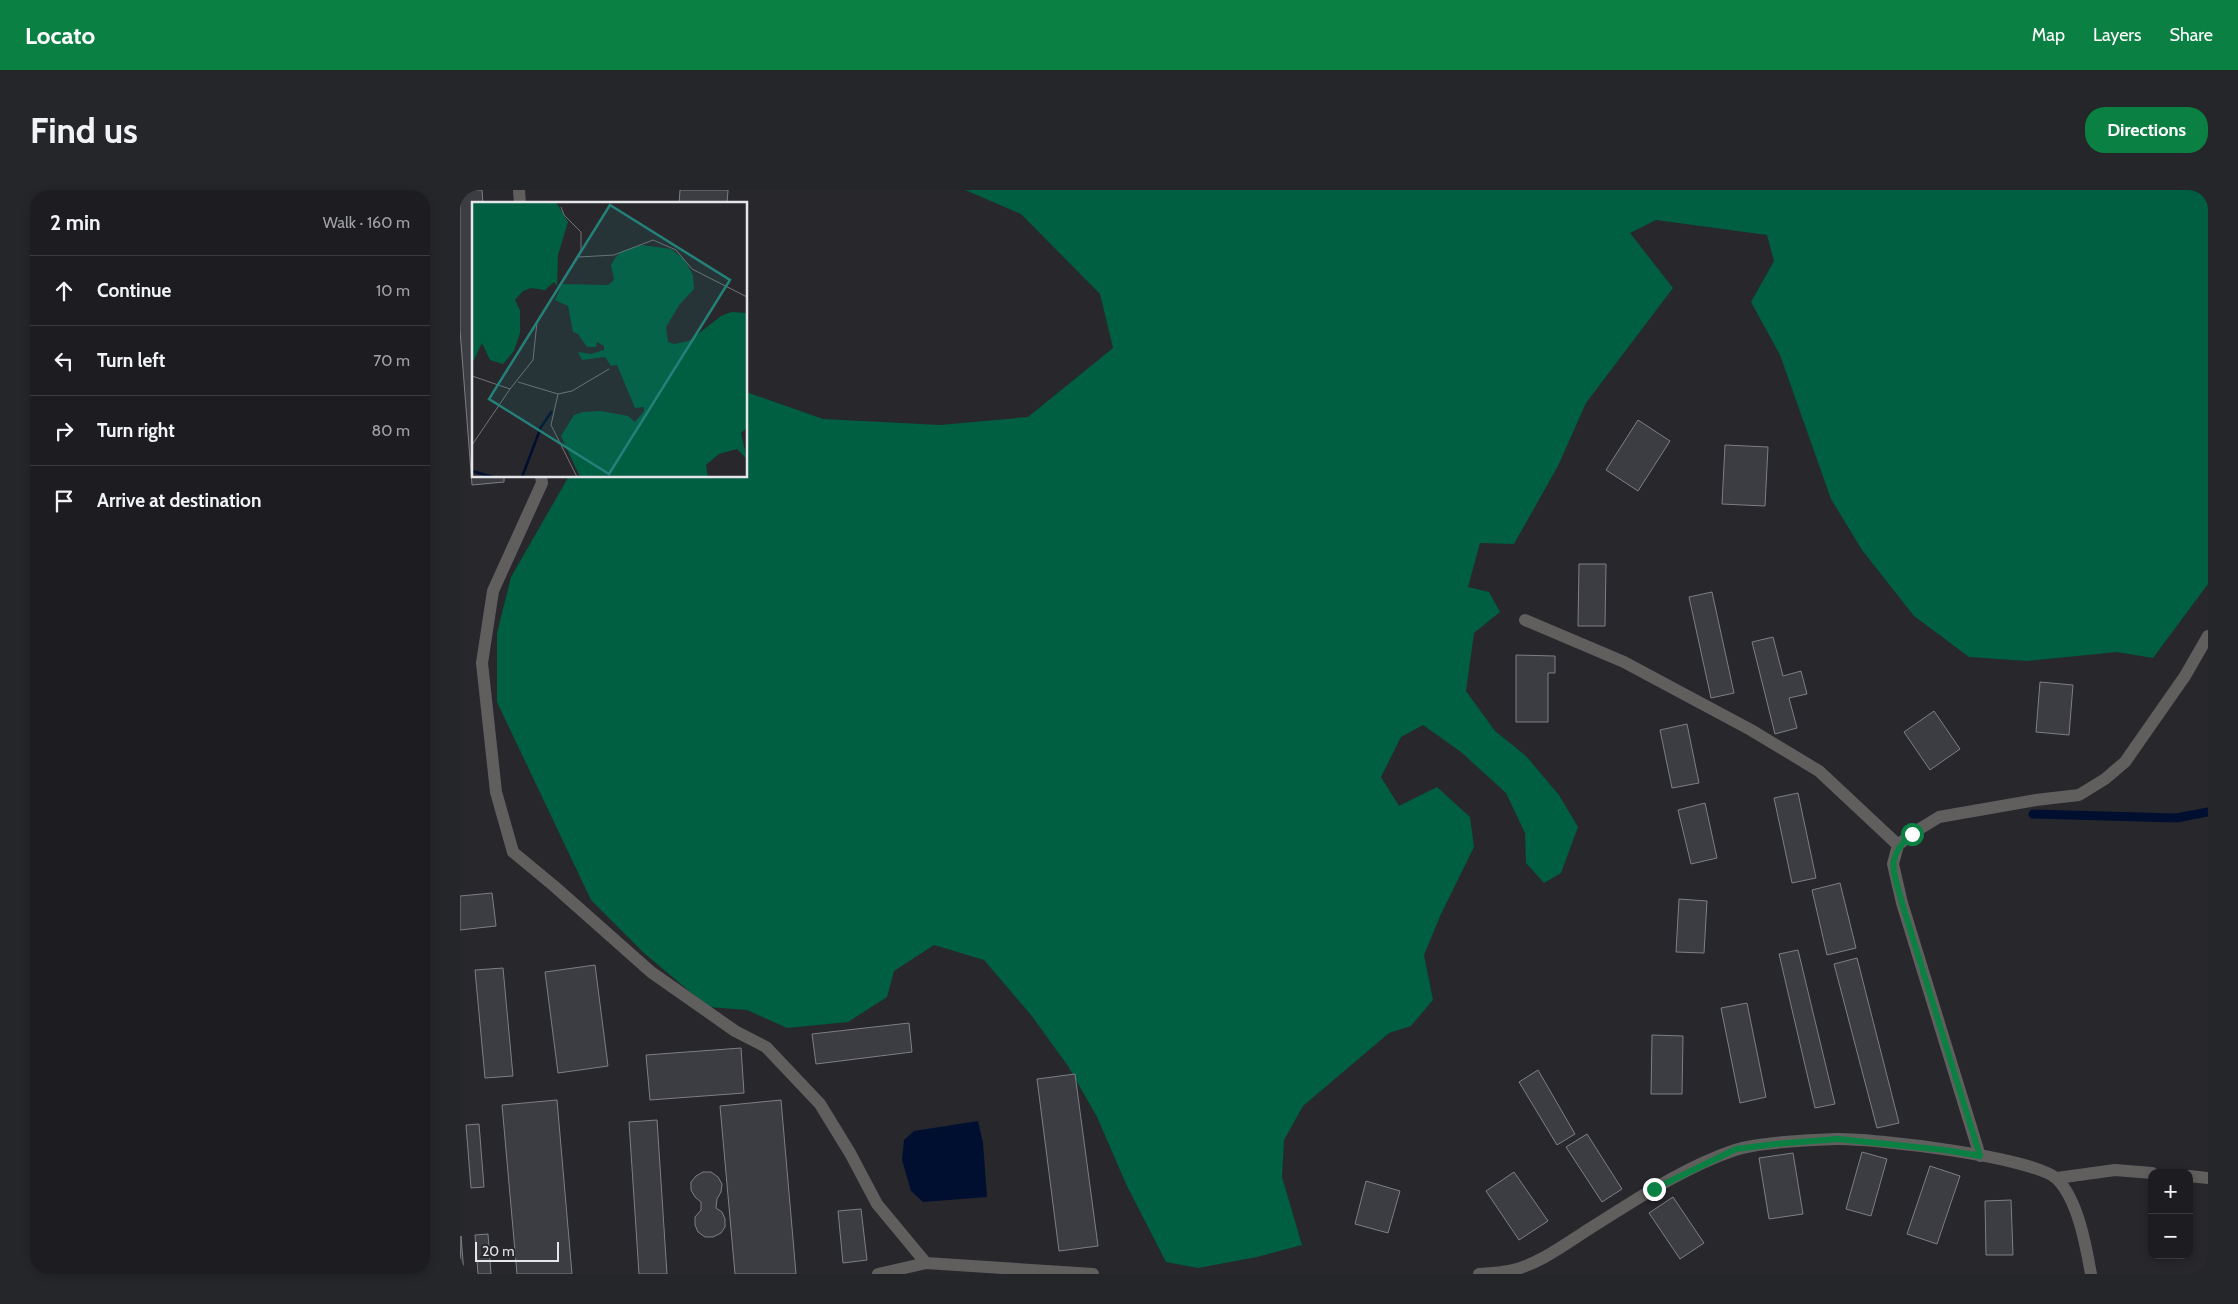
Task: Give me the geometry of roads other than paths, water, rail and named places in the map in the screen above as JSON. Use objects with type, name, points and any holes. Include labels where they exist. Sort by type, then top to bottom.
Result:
[{"type":"street","points":[[542,478],[542,484],[493,591],[482,663],[496,792],[513,852],[651,972],[735,1031],[766,1047],[820,1104],[850,1153],[877,1204],[926,1263]]},
{"type":"street","points":[[1525,620],[1624,662],[1751,730],[1819,771],[1898,846]]},
{"type":"street","points":[[1980,1156],[1902,903],[1893,864],[1898,846],[1912,834],[1939,817],[2036,800],[2079,795],[2105,778],[2125,762],[2186,676],[2208,636]]},
{"type":"street","points":[[1479,1274],[1510,1271],[1548,1255],[1654,1189],[1736,1149],[1838,1139],[1945,1150],[1980,1156],[2028,1165],[2057,1178],[2115,1170],[2148,1173]]},
{"type":"street","points":[[2193,1176],[2208,1178]]},
{"type":"street","points":[[2057,1178],[2074,1206],[2086,1246],[2091,1274]]},
{"type":"street","points":[[878,1274],[926,1263],[1093,1274]]},
{"type":"water","points":[[978,1121],[983,1143],[987,1197],[923,1202],[911,1191],[902,1160],[904,1140],[914,1131]]},
{"type":"waterway","points":[[2033,814],[2176,818],[2208,812]]}]
